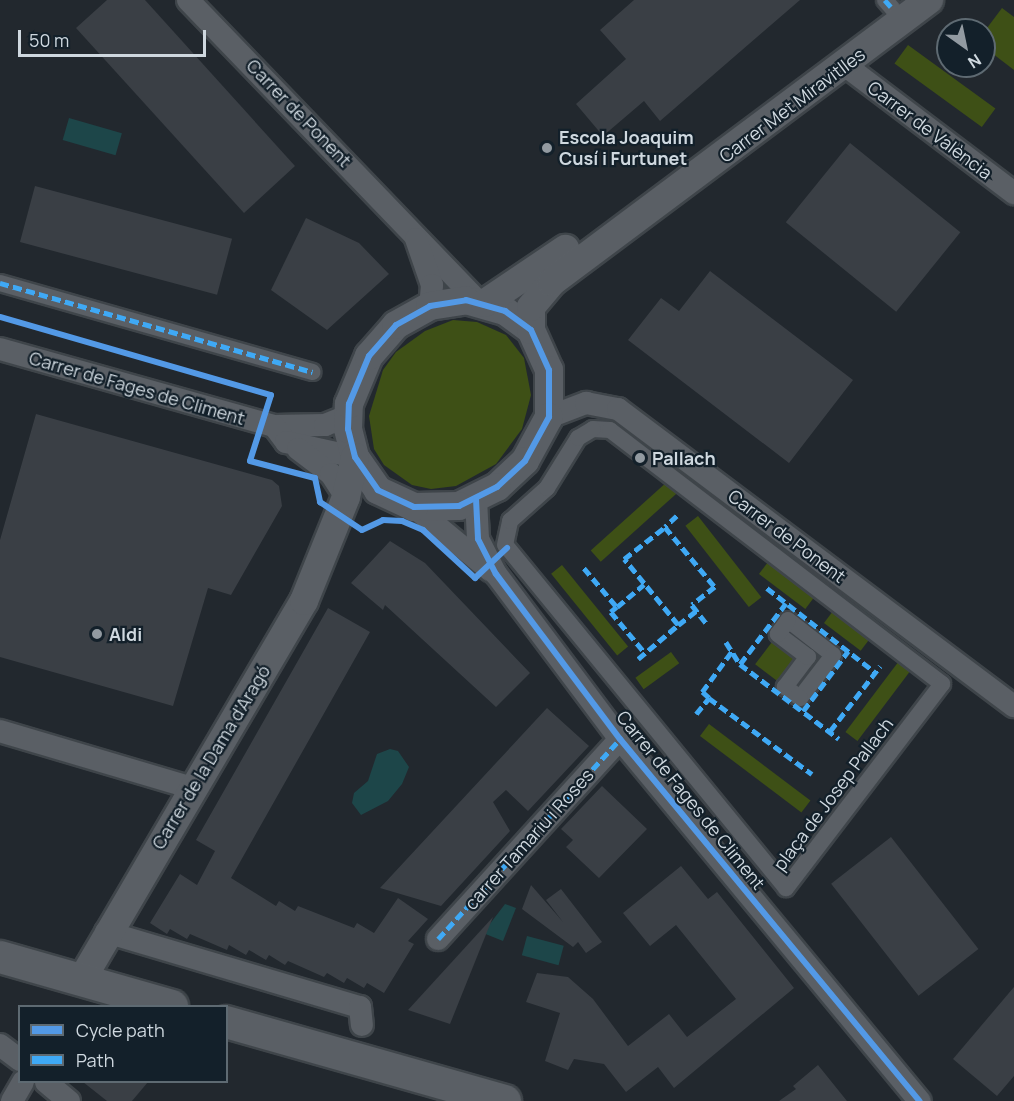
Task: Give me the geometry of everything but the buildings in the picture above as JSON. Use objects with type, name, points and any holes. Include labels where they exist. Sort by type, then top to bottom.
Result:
[{"type":"main road","points":[[0,957],[168,1005]]},
{"type":"main road","points":[[228,1023],[505,1101]]},
{"type":"street","name":"Carrer de Ponent","points":[[188,0],[481,302]]},
{"type":"street","name":"Carrer Met Miravitlles","points":[[531,330],[531,307],[552,282],[846,66],[929,0]]},
{"type":"street","name":"Carrer Met Miravitlles","points":[[481,302],[710,147],[893,3]]},
{"type":"street","name":"Carrer de València","points":[[846,66],[1014,193]]},
{"type":"street","name":"Carrer de Ponent","points":[[410,227],[432,285],[430,306]]},
{"type":"street","points":[[0,283],[313,372]]},
{"type":"street","points":[[333,530],[370,507],[459,506],[503,483],[525,461],[549,417],[549,370],[531,330],[481,302],[430,306],[379,342],[358,373],[347,416],[355,457],[378,490],[408,505]]},
{"type":"street","name":"Carrer de Fages de Climent","points":[[0,349],[355,457]]},
{"type":"street","name":"Carrer de Ponent","points":[[549,417],[586,403],[618,409],[1014,706]]},
{"type":"street","name":"Carrer de Fages de Climent","points":[[280,434],[325,425],[347,416]]},
{"type":"street","name":"plaça de Josep Pallach","points":[[593,429],[610,430],[942,684],[786,888],[505,545],[510,521],[547,488],[578,438],[593,429]]},
{"type":"street","name":"Carrer de Fages de Climent","points":[[280,434],[321,464],[346,497]]},
{"type":"street","name":"Carrer de la Dama d'Aragó","points":[[81,981],[106,932],[194,788],[304,600],[346,497],[355,457]]},
{"type":"street","name":"Carrer de Fages de Climent","points":[[476,499],[478,539],[496,574],[620,739],[919,1101]]},
{"type":"street","name":"Carrer de Fages de Climent","points":[[408,505],[496,574]]},
{"type":"street","points":[[788,620],[833,654],[800,698],[785,687],[808,657],[778,634],[788,620]]},
{"type":"street","points":[[0,731],[194,788]]},
{"type":"street","name":"carrer Tamariu i Roses","points":[[438,939],[620,739]]},
{"type":"street","points":[[106,932],[360,1007],[362,1025]]},
{"type":"street","points":[[0,1045],[18,1058]]},
{"type":"street","points":[[12,1101],[22,1083]]},
{"type":"street","points":[[46,1083],[69,1101]]},
{"type":"green space","points":[[1002,8],[1014,17],[1014,70],[996,56],[994,18]]},
{"type":"green space","points":[[908,45],[936,65],[936,78],[953,78],[995,108],[982,127],[894,64]]},
{"type":"green space","points":[[453,320],[477,322],[506,335],[524,358],[531,395],[522,429],[496,464],[456,486],[431,489],[412,485],[384,465],[374,449],[369,416],[383,370],[396,352],[425,331]]},
{"type":"green space","points":[[668,481],[678,492],[601,562],[591,551]]},
{"type":"green space","points":[[698,516],[761,597],[749,607],[685,526]]},
{"type":"green space","points":[[768,562],[814,597],[805,609],[759,574]]},
{"type":"green space","points":[[562,565],[628,647],[617,655],[551,574]]},
{"type":"green space","points":[[833,611],[870,639],[861,651],[824,623]]},
{"type":"green space","points":[[778,634],[808,657],[785,687],[755,664]]},
{"type":"green space","points":[[671,652],[679,663],[644,689],[635,678]]},
{"type":"green space","points":[[899,661],[911,670],[857,741],[845,732]]},
{"type":"green space","points":[[709,724],[810,800],[801,812],[700,736]]},
{"type":"water","points":[[69,118],[122,133],[116,155],[63,140]]},
{"type":"water","points":[[390,749],[398,751],[409,767],[402,784],[388,801],[361,815],[352,803],[354,793],[368,781],[377,754]]},
{"type":"water","points":[[505,904],[516,908],[503,941],[483,933]]},
{"type":"water","points":[[527,936],[564,946],[559,965],[522,955]]},
{"type":"marked path","points":[[885,0],[892,8]]},
{"type":"marked path","points":[[0,283],[313,372]]},
{"type":"marked path","points":[[677,516],[665,527],[715,587],[692,605],[706,623]]},
{"type":"marked path","points":[[638,659],[678,625],[624,559],[665,527]]},
{"type":"marked path","points":[[584,568],[617,607],[644,584]]},
{"type":"marked path","points":[[767,588],[875,672]]},
{"type":"marked path","points":[[740,664],[786,603]]},
{"type":"marked path","points":[[617,607],[611,612],[645,653]]},
{"type":"marked path","points":[[678,625],[696,611]]},
{"type":"marked path","points":[[726,642],[740,664],[839,739]]},
{"type":"marked path","points":[[709,698],[702,692],[732,651]]},
{"type":"marked path","points":[[803,711],[848,651]]},
{"type":"marked path","points":[[830,731],[880,666]]},
{"type":"marked path","points":[[696,714],[709,698],[812,774]]},
{"type":"marked path","points":[[438,939],[620,739]]},
{"type":"cycle path","points":[[466,300],[505,311],[531,330],[549,370],[549,417],[525,461],[497,487],[459,506],[414,507],[378,490],[355,457],[348,429],[349,404],[369,356],[396,325],[430,306],[466,300]]},
{"type":"cycle path","points":[[0,317],[271,395],[250,461],[315,478],[320,502],[362,530],[383,520],[402,521],[423,530],[475,578],[507,548]]},
{"type":"cycle path","points":[[476,499],[478,539],[496,574],[620,739],[919,1101]]},
{"type":"place","name":"Escola Joaquim Cusí i Furtunet","points":[[547,148]]},
{"type":"place","name":"Pallach","points":[[640,458]]},
{"type":"place","name":"Aldi","points":[[97,634]]}]
